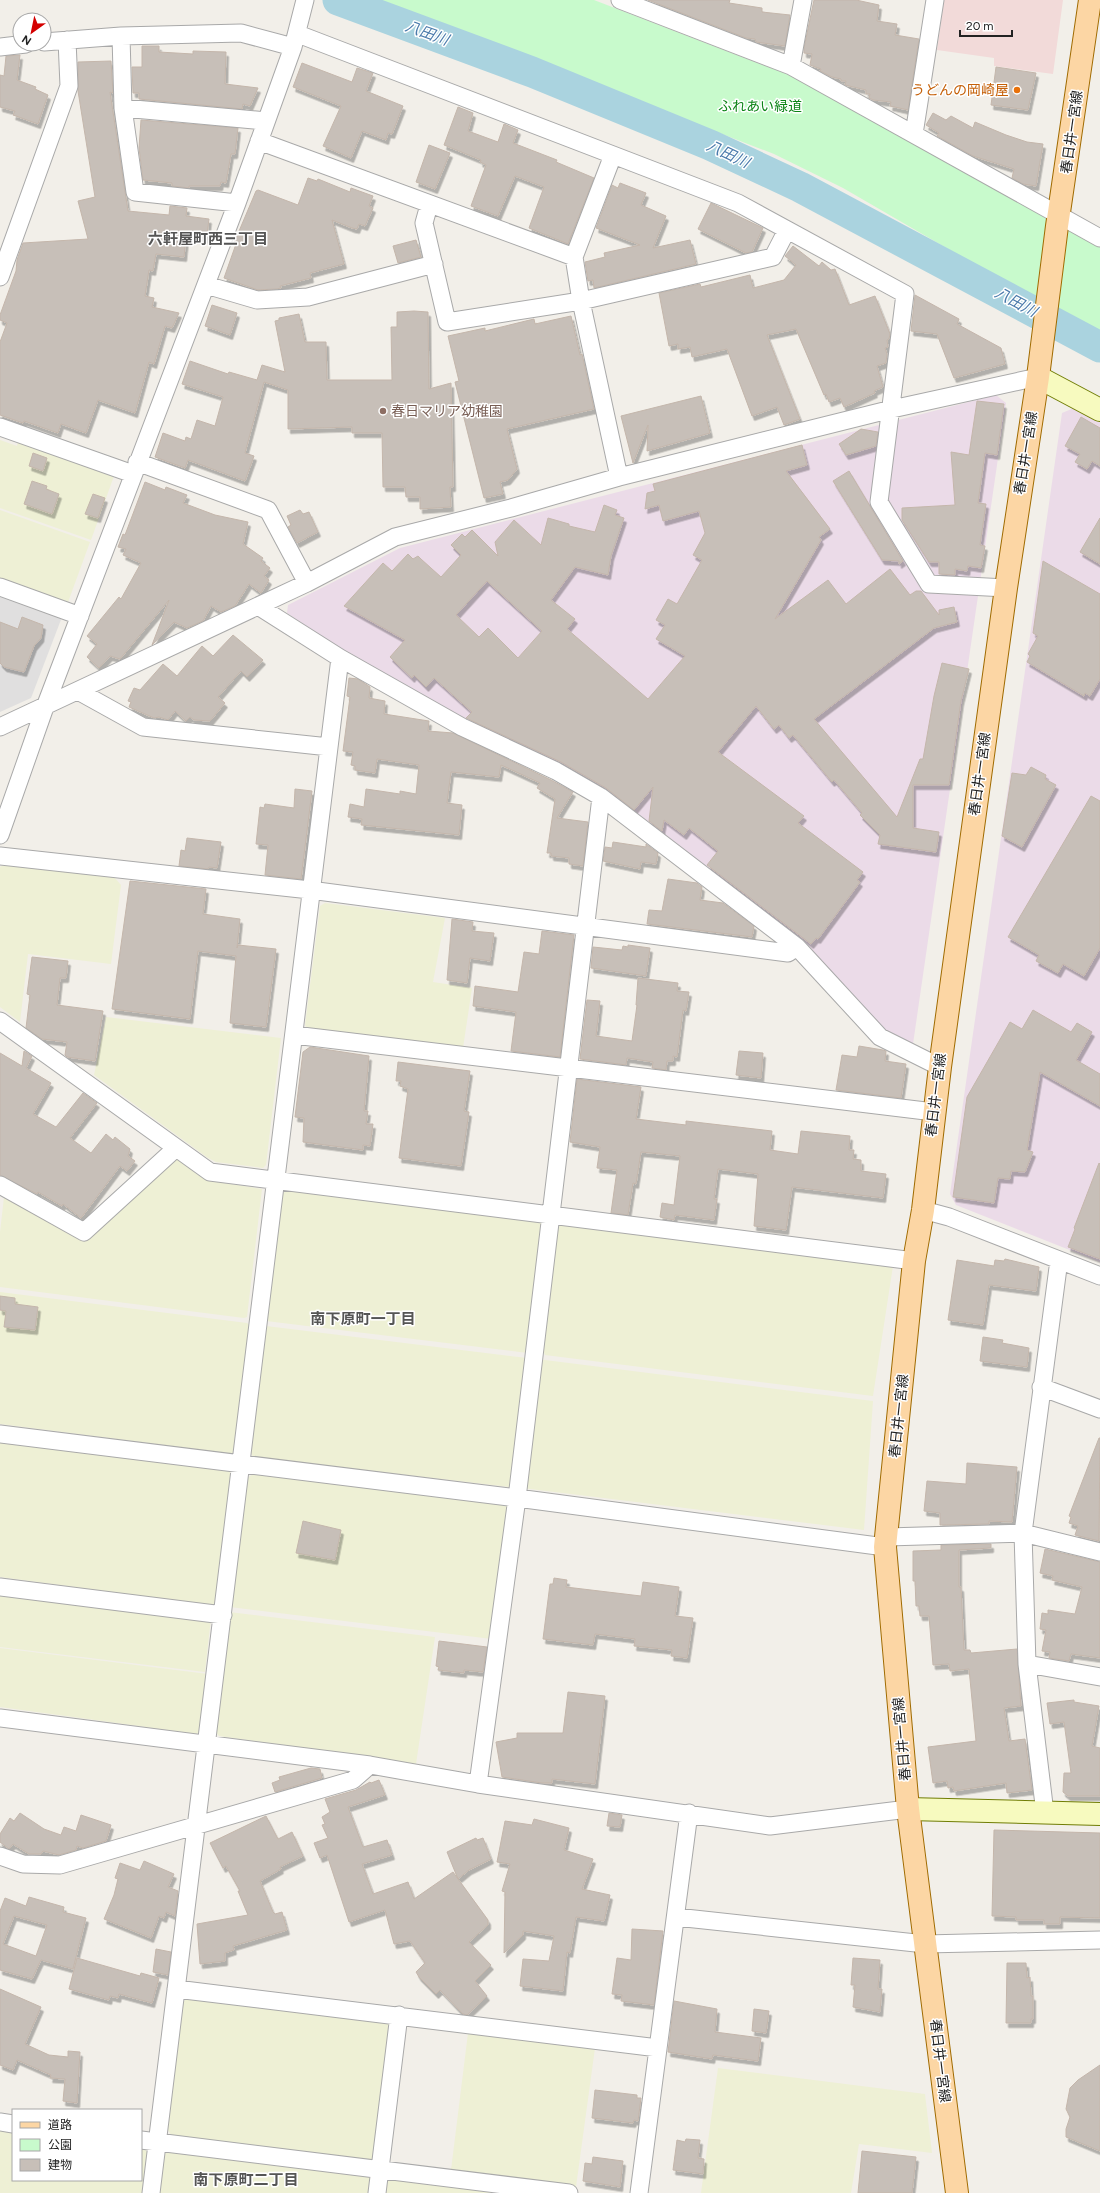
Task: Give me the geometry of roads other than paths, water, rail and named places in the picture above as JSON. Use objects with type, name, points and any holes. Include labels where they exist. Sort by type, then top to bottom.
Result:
[{"type":"main road","name":"春日井一宮線","points":[[957,2193],[908,1809],[886,1542],[914,1261],[923,1210],[940,1067],[1006,588],[1038,377],[1090,0]]},
{"type":"street","points":[[0,836],[44,707],[206,285],[259,141],[295,40],[305,0]]},
{"type":"street","points":[[620,0],[791,66],[914,134],[1059,222],[1100,238]]},
{"type":"street","points":[[791,66],[803,0]]},
{"type":"street","points":[[914,134],[934,0]]},
{"type":"street","points":[[52,41],[121,36],[241,33],[295,40],[613,155],[738,203],[905,294],[880,502],[929,584],[1006,588]]},
{"type":"street","points":[[121,36],[123,108],[135,192],[236,203]]},
{"type":"street","points":[[0,277],[69,86],[67,40]]},
{"type":"street","points":[[0,47],[12,46]]},
{"type":"street","points":[[123,108],[266,121]]},
{"type":"street","points":[[259,141],[429,205],[574,257]]},
{"type":"street","points":[[613,155],[574,257],[581,301],[619,477]]},
{"type":"street","points":[[429,205],[424,223],[447,322],[581,301],[773,257],[787,230]]},
{"type":"street","points":[[206,285],[257,300],[308,297],[434,264]]},
{"type":"street","points":[[0,727],[306,583],[394,537],[511,508],[619,477],[892,409],[1038,377],[1100,410]]},
{"type":"street","points":[[0,427],[268,510],[306,583]]},
{"type":"street","points":[[0,588],[80,616]]},
{"type":"street","points":[[258,606],[340,658],[462,727],[556,771],[601,797],[797,947],[880,1037],[940,1067]]},
{"type":"street","points":[[151,2193],[149,2141],[176,1989],[242,1465],[310,890],[340,658]]},
{"type":"street","points":[[78,691],[143,727],[329,747]]},
{"type":"street","points":[[478,1784],[517,1498],[567,1068],[586,927],[601,797]]},
{"type":"street","points":[[0,856],[310,890],[788,953],[797,947]]},
{"type":"street","points":[[0,1021],[210,1172],[914,1261]]},
{"type":"street","points":[[294,1035],[934,1112]]},
{"type":"street","points":[[0,1185],[84,1232],[176,1148]]},
{"type":"street","points":[[923,1210],[949,1217],[1100,1276]]},
{"type":"street","points":[[1046,1813],[1027,1664],[1023,1533],[1041,1387],[1059,1260]]},
{"type":"street","points":[[1041,1387],[1100,1410]]},
{"type":"street","points":[[0,1434],[242,1465],[886,1542],[1023,1533],[1100,1552]]},
{"type":"street","points":[[0,1586],[223,1615]]},
{"type":"street","points":[[1027,1664],[1100,1677]]},
{"type":"street","points":[[0,1718],[370,1765],[478,1784],[689,1813],[770,1826],[908,1809],[1100,1814]]},
{"type":"street","points":[[0,1856],[23,1864],[60,1865],[353,1780],[370,1765]]},
{"type":"street","points":[[639,2193],[689,1813]]},
{"type":"street","points":[[676,1917],[925,1944],[1100,1940]]},
{"type":"street","points":[[176,1989],[399,2015],[658,2048]]},
{"type":"street","points":[[377,2193],[399,2015]]},
{"type":"street","points":[[0,2122],[12,2124]]},
{"type":"street","points":[[149,2141],[569,2193]]},
{"type":"waterway","name":"八田川","points":[[338,0],[532,72],[710,145],[800,187],[1100,347]]},
{"type":"place","name":"うどんの岡崎屋","points":[[1017,90]]},
{"type":"place","name":"春日マリア幼稚園","points":[[383,411]]},
{"type":"district","name":"六軒屋町西三丁目","points":[[208,239]]},
{"type":"district","name":"南下原町一丁目","points":[[363,1319]]},
{"type":"district","name":"南下原町二丁目","points":[[246,2180]]},
{"type":"park label","name":"ふれあい緑道","points":[[760,106]]}]
